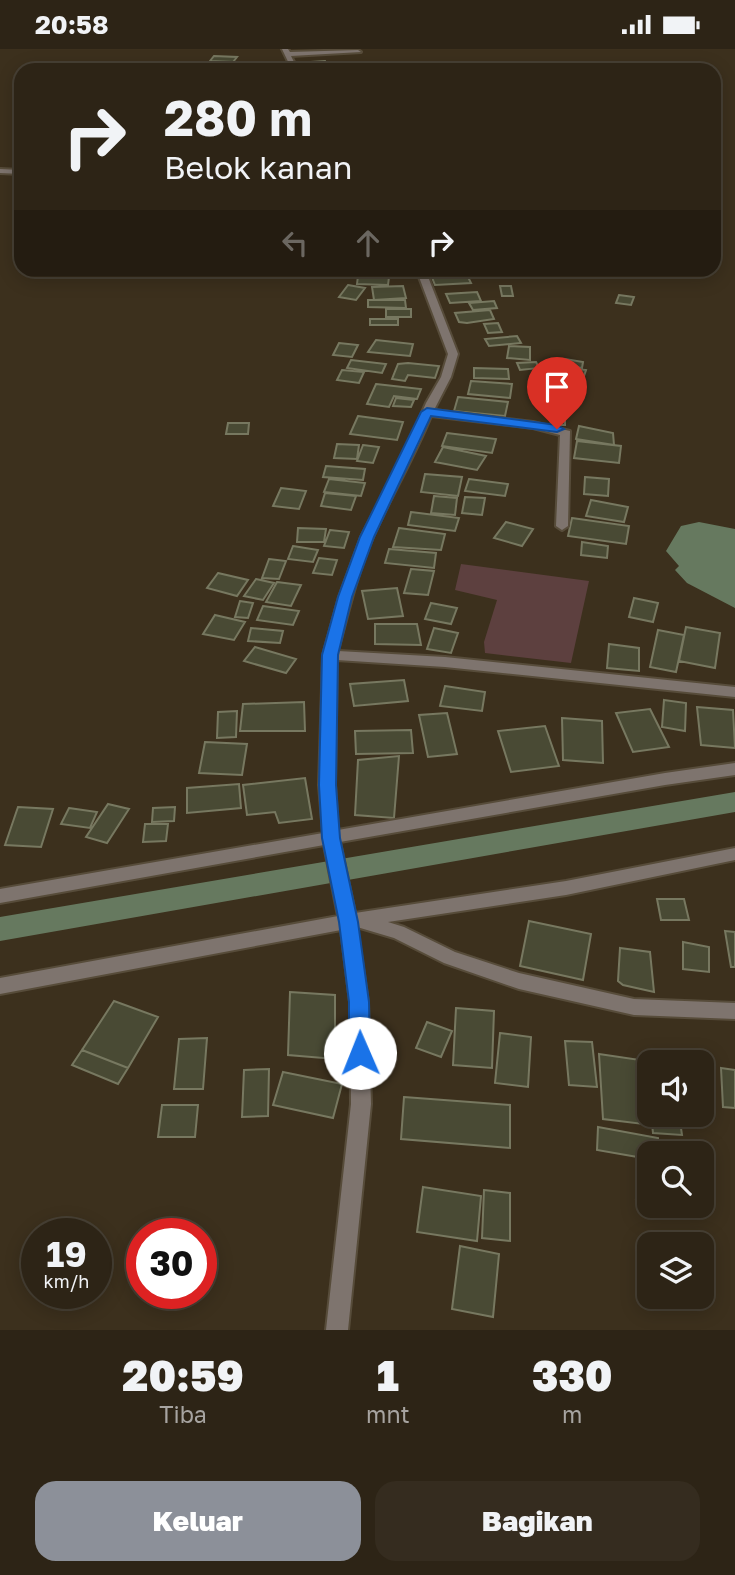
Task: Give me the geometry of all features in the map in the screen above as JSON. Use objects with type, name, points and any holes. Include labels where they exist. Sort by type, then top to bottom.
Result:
[{"type":"street","points":[[286,51],[358,52]]},
{"type":"street","points":[[337,1330],[361,1104],[359,1002],[350,917],[331,838],[327,785],[330,655],[345,597],[367,537],[446,377],[453,354],[423,277]]},
{"type":"street","points":[[427,412],[533,425],[566,433],[562,526]]},
{"type":"street","points":[[330,655],[445,663],[735,692]]},
{"type":"street","points":[[0,896],[638,783],[735,769]]},
{"type":"street","points":[[0,986],[350,917],[566,888],[735,854]]},
{"type":"street","points":[[350,917],[398,932],[450,958],[519,981],[634,1007],[735,1011]]},
{"type":"shaded area","points":[[699,522],[735,529],[735,608],[687,583],[675,570],[679,566],[666,551],[681,526]]},
{"type":"shaded area","points":[[461,564],[589,581],[571,663],[485,653],[484,642],[497,600],[455,590]]},
{"type":"building","points":[[214,56],[237,57],[233,62],[210,61]]},
{"type":"building","points":[[358,277],[389,277],[388,285],[357,284]]},
{"type":"building","points":[[432,277],[468,277],[471,283],[435,285]]},
{"type":"building","points":[[348,285],[365,288],[356,300],[339,297]]},
{"type":"building","points":[[403,286],[406,298],[374,300],[372,287]]},
{"type":"building","points":[[500,286],[511,286],[513,296],[502,296]]},
{"type":"building","points":[[477,292],[481,301],[450,303],[446,294]]},
{"type":"building","points":[[619,295],[634,297],[631,305],[616,303]]},
{"type":"building","points":[[368,300],[405,300],[406,308],[368,307]]},
{"type":"building","points":[[494,301],[497,308],[473,310],[469,303]]},
{"type":"building","points":[[386,309],[411,309],[411,317],[386,317]]},
{"type":"building","points":[[490,310],[494,319],[467,323],[459,322],[455,313]]},
{"type":"building","points":[[370,319],[398,319],[398,325],[370,325]]},
{"type":"building","points":[[498,323],[502,332],[488,333],[484,324]]},
{"type":"building","points":[[517,336],[521,343],[489,346],[485,339]]},
{"type":"building","points":[[376,340],[413,344],[410,356],[368,352]]},
{"type":"building","points":[[339,343],[358,345],[352,357],[333,355]]},
{"type":"building","points":[[509,346],[530,347],[530,360],[507,358]]},
{"type":"building","points":[[565,359],[583,362],[582,368],[563,365]]},
{"type":"building","points":[[351,360],[386,364],[382,373],[347,368]]},
{"type":"building","points":[[536,362],[539,368],[520,370],[517,363]]},
{"type":"building","points":[[398,364],[439,366],[435,378],[408,375],[405,381],[392,379]]},
{"type":"building","points":[[560,367],[586,370],[583,379],[557,376]]},
{"type":"building","points":[[474,368],[508,369],[509,379],[474,378]]},
{"type":"building","points":[[342,370],[364,372],[359,383],[337,380]]},
{"type":"building","points":[[544,379],[572,384],[566,397],[538,391]]},
{"type":"building","points":[[471,381],[512,384],[510,398],[468,394]]},
{"type":"building","points":[[376,384],[421,389],[417,399],[394,396],[389,407],[367,404]]},
{"type":"building","points":[[458,397],[508,402],[505,416],[454,411]]},
{"type":"building","points":[[396,398],[414,400],[411,407],[393,406]]},
{"type":"building","points":[[550,415],[565,416],[565,425],[551,425]]},
{"type":"building","points":[[358,416],[403,422],[397,440],[350,434]]},
{"type":"building","points":[[228,423],[249,423],[248,434],[226,434]]},
{"type":"building","points":[[579,426],[613,433],[614,445],[576,439]]},
{"type":"building","points":[[447,433],[496,439],[492,453],[442,446]]},
{"type":"building","points":[[577,441],[621,446],[619,463],[574,458]]},
{"type":"building","points":[[337,444],[359,445],[357,459],[334,458]]},
{"type":"building","points":[[363,445],[379,447],[373,463],[357,461]]},
{"type":"building","points":[[443,447],[486,456],[477,470],[435,462]]},
{"type":"building","points":[[326,466],[365,469],[363,480],[323,477]]},
{"type":"building","points":[[425,474],[462,477],[458,496],[421,492]]},
{"type":"building","points":[[585,477],[609,479],[608,496],[584,494]]},
{"type":"building","points":[[329,479],[365,483],[361,496],[324,492]]},
{"type":"building","points":[[469,479],[508,484],[505,496],[465,491]]},
{"type":"building","points":[[281,488],[306,491],[299,509],[273,506]]},
{"type":"building","points":[[325,493],[356,496],[351,510],[321,506]]},
{"type":"building","points":[[434,496],[457,498],[455,515],[431,513]]},
{"type":"building","points":[[465,497],[485,498],[482,515],[462,513]]},
{"type":"building","points":[[591,500],[628,507],[624,522],[586,516]]},
{"type":"building","points":[[411,512],[459,518],[455,531],[408,525]]},
{"type":"building","points":[[572,518],[629,526],[626,544],[568,536]]},
{"type":"building","points":[[506,522],[533,529],[522,546],[494,538]]},
{"type":"building","points":[[298,528],[326,529],[324,542],[297,542]]},
{"type":"building","points":[[399,528],[445,534],[441,550],[393,547]]},
{"type":"building","points":[[330,530],[349,532],[344,548],[324,546]]},
{"type":"building","points":[[582,542],[608,546],[607,558],[581,555]]},
{"type":"building","points":[[293,546],[318,550],[313,562],[288,559]]},
{"type":"building","points":[[389,549],[436,553],[434,568],[385,563]]},
{"type":"building","points":[[319,558],[337,560],[332,575],[313,573]]},
{"type":"building","points":[[269,559],[286,561],[279,579],[262,578]]},
{"type":"building","points":[[411,569],[434,571],[428,595],[404,593]]},
{"type":"building","points":[[218,573],[248,580],[237,596],[207,588]]},
{"type":"building","points":[[256,579],[274,583],[263,600],[244,596]]},
{"type":"building","points":[[277,582],[301,585],[291,606],[266,602]]},
{"type":"building","points":[[397,588],[403,616],[368,619],[362,591]]},
{"type":"building","points":[[634,598],[658,603],[653,622],[629,617]]},
{"type":"building","points":[[240,601],[253,603],[248,618],[235,617]]},
{"type":"building","points":[[431,603],[457,608],[451,624],[425,619]]},
{"type":"building","points":[[263,606],[299,611],[293,625],[257,620]]},
{"type":"building","points":[[215,615],[245,622],[234,640],[203,634]]},
{"type":"building","points":[[375,624],[417,624],[421,645],[375,644]]},
{"type":"building","points":[[686,627],[720,633],[715,668],[679,661]]},
{"type":"building","points":[[251,628],[283,631],[280,643],[248,641]]},
{"type":"building","points":[[434,628],[458,633],[451,653],[427,649]]},
{"type":"building","points":[[658,630],[684,635],[676,672],[650,667]]},
{"type":"building","points":[[609,644],[639,648],[639,671],[607,668]]},
{"type":"building","points":[[255,647],[296,659],[286,673],[244,661]]},
{"type":"building","points":[[404,680],[408,701],[354,706],[350,684]]},
{"type":"building","points":[[445,686],[485,692],[482,711],[440,706]]},
{"type":"building","points":[[664,700],[686,703],[685,731],[662,727]]},
{"type":"building","points":[[304,702],[305,731],[240,731],[243,704]]},
{"type":"building","points":[[697,707],[733,710],[735,748],[701,745]]},
{"type":"building","points":[[650,709],[669,747],[633,752],[616,713]]},
{"type":"building","points":[[237,711],[236,737],[217,738],[218,712]]},
{"type":"building","points":[[447,713],[457,754],[428,757],[419,715]]},
{"type":"building","points":[[562,718],[602,721],[603,763],[563,760]]},
{"type":"building","points":[[545,726],[559,766],[511,772],[498,731]]},
{"type":"building","points":[[411,730],[413,753],[356,754],[355,731]]},
{"type":"building","points":[[205,742],[247,744],[242,775],[199,773]]},
{"type":"building","points":[[399,756],[394,818],[355,815],[358,760]]},
{"type":"building","points":[[305,778],[312,819],[279,823],[275,812],[247,815],[243,785]]},
{"type":"building","points":[[239,784],[241,808],[187,813],[187,788]]},
{"type":"building","points":[[108,804],[129,809],[107,843],[86,837]]},
{"type":"building","points":[[18,807],[53,809],[41,847],[5,845]]},
{"type":"building","points":[[175,807],[174,821],[152,822],[153,808]]},
{"type":"building","points":[[69,808],[97,812],[90,828],[61,824]]},
{"type":"building","points":[[145,824],[168,824],[166,841],[143,842]]},
{"type":"building","points":[[657,899],[684,899],[689,920],[661,920]]},
{"type":"building","points":[[529,921],[591,934],[583,980],[520,966]]},
{"type":"building","points":[[725,931],[735,932],[735,967],[731,967]]},
{"type":"building","points":[[683,942],[709,947],[709,972],[683,969]]},
{"type":"building","points":[[620,948],[650,952],[654,992],[623,985],[618,981]]},
{"type":"building","points":[[290,992],[335,995],[335,1059],[288,1055]]},
{"type":"building","points":[[114,1001],[158,1017],[128,1068],[82,1050]]},
{"type":"building","points":[[456,1008],[494,1011],[492,1068],[453,1065]]},
{"type":"building","points":[[427,1022],[452,1031],[441,1057],[416,1048]]},
{"type":"building","points":[[500,1033],[531,1037],[528,1087],[495,1083]]},
{"type":"building","points":[[207,1038],[203,1089],[174,1089],[179,1039]]},
{"type":"building","points":[[565,1041],[592,1042],[597,1087],[569,1085]]},
{"type":"building","points":[[82,1050],[128,1068],[118,1084],[72,1065]]},
{"type":"building","points":[[599,1054],[637,1060],[637,1123],[603,1119]]},
{"type":"building","points":[[721,1068],[735,1070],[735,1108],[723,1107]]},
{"type":"building","points":[[269,1069],[268,1116],[242,1117],[244,1070]]},
{"type":"building","points":[[283,1072],[342,1084],[333,1118],[273,1105]]},
{"type":"building","points":[[404,1097],[510,1105],[510,1148],[401,1139]]},
{"type":"building","points":[[162,1105],[198,1105],[195,1137],[158,1137]]},
{"type":"building","points":[[598,1127],[658,1138],[658,1141],[637,1141],[637,1157],[597,1150]]},
{"type":"building","points":[[652,1127],[681,1127],[682,1135],[653,1133]]},
{"type":"building","points":[[423,1187],[481,1196],[477,1241],[417,1232]]},
{"type":"building","points":[[484,1190],[510,1193],[510,1241],[482,1238]]},
{"type":"building","points":[[460,1246],[499,1254],[493,1317],[452,1309]]},
{"type":"waterway","points":[[0,929],[735,802]]},
{"type":"route","points":[[360,1053],[359,1002],[348,922],[331,838],[327,785],[330,655],[345,597],[367,537],[412,450],[427,412],[557,429]]}]
